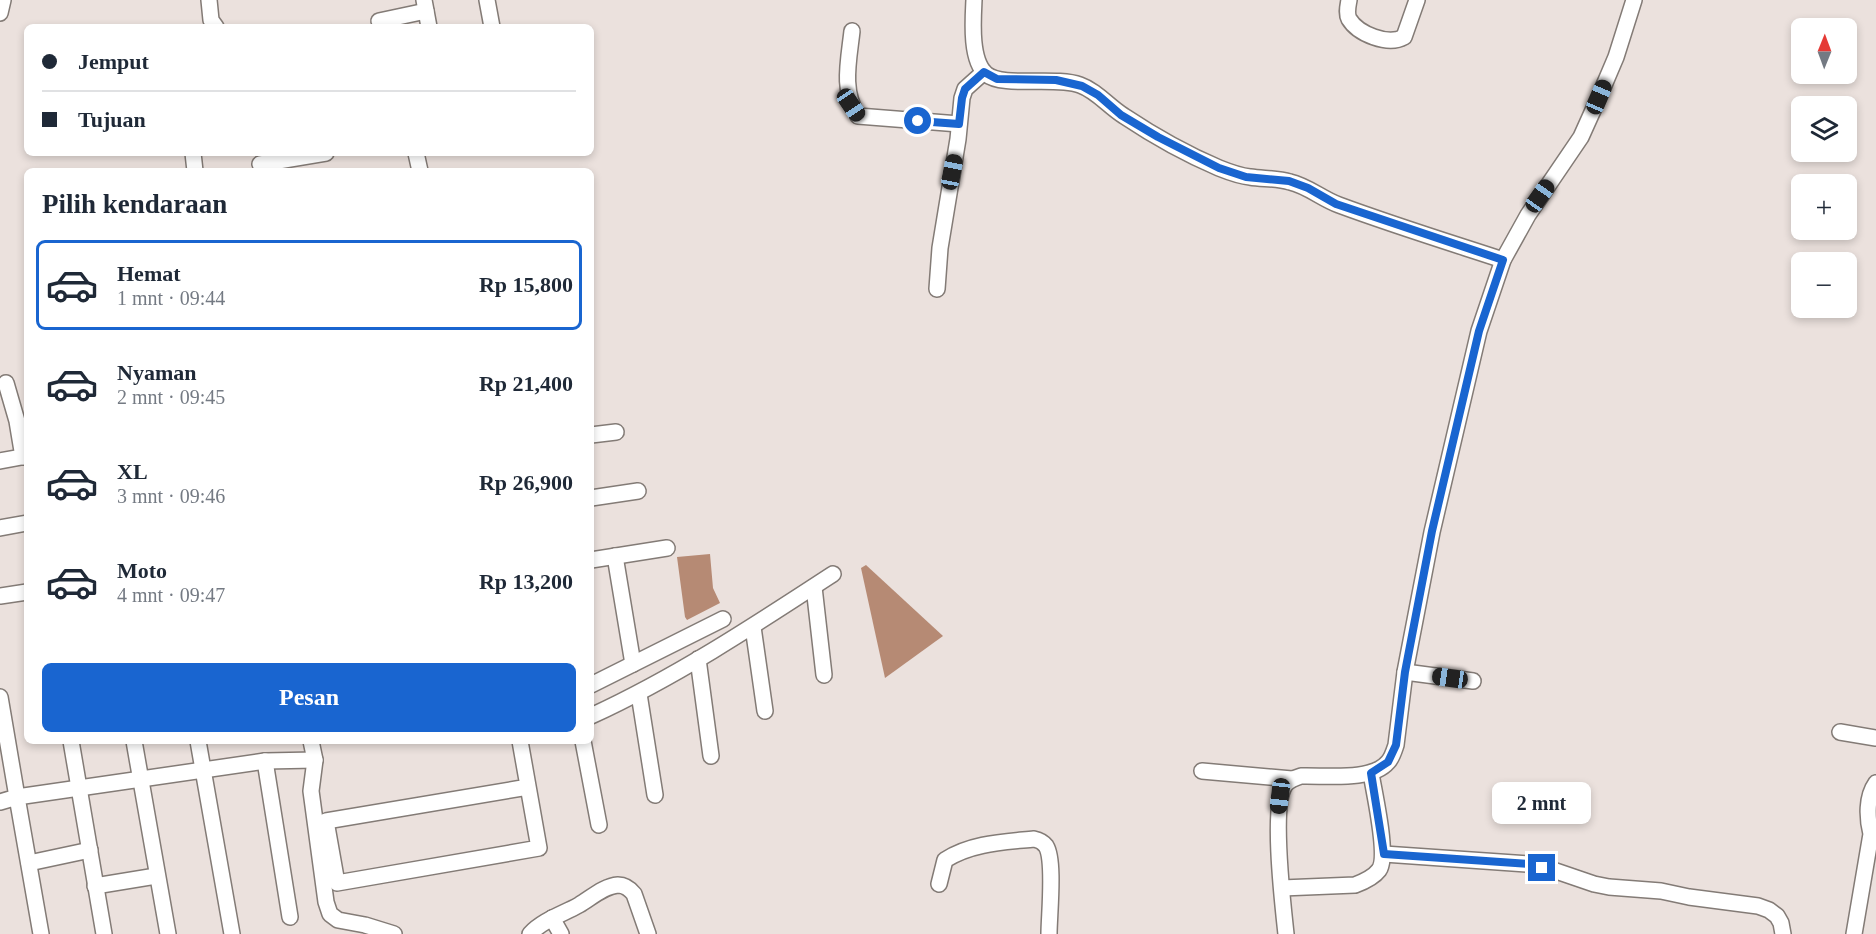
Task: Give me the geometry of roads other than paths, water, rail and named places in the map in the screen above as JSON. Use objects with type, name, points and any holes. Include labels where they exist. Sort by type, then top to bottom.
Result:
[{"type":"street","points":[[0,13],[3,0]]},
{"type":"street","points":[[209,0],[211,24]]},
{"type":"street","points":[[488,0],[492,24]]},
{"type":"street","points":[[974,0],[975,51],[984,72],[997,79],[1056,80],[1082,86],[1148,132],[1219,168],[1246,177],[1289,181],[1308,188],[1336,204],[1503,260]]},
{"type":"street","points":[[1349,0],[1347,7],[1349,19],[1361,32],[1392,40],[1404,37],[1417,0]]},
{"type":"street","points":[[1202,771],[1292,779],[1301,776],[1363,775],[1371,773],[1388,762],[1396,745],[1405,672],[1432,531],[1479,331],[1503,260],[1528,215],[1581,136],[1617,57],[1634,0]]},
{"type":"street","points":[[379,21],[425,5],[428,24]]},
{"type":"street","points":[[852,31],[848,82],[851,105],[858,116],[959,124]]},
{"type":"street","points":[[937,289],[940,248],[958,139],[962,98],[965,89],[984,72]]},
{"type":"street","points":[[260,163],[303,156]]},
{"type":"street","points":[[6,383],[24,452]]},
{"type":"street","points":[[594,435],[616,432]]},
{"type":"street","points":[[0,460],[24,456]]},
{"type":"street","points":[[594,498],[638,491]]},
{"type":"street","points":[[0,528],[24,524]]},
{"type":"street","points":[[594,560],[667,548]]},
{"type":"street","points":[[615,556],[633,664]]},
{"type":"street","points":[[594,715],[639,694],[699,659],[753,627],[833,574]]},
{"type":"street","points":[[813,587],[824,675]]},
{"type":"street","points":[[0,596],[24,592]]},
{"type":"street","points":[[594,684],[723,619]]},
{"type":"street","points":[[753,627],[765,711]]},
{"type":"street","points":[[699,659],[711,756]]},
{"type":"street","points":[[1405,672],[1473,681]]},
{"type":"street","points":[[639,694],[655,795]]},
{"type":"street","points":[[0,697],[41,934]]},
{"type":"street","points":[[1840,732],[1876,738]]},
{"type":"street","points":[[71,744],[104,934]]},
{"type":"street","points":[[134,744],[168,934]]},
{"type":"street","points":[[198,744],[232,934]]},
{"type":"street","points":[[311,744],[315,760],[311,791],[326,902],[330,914],[338,920],[394,934]]},
{"type":"street","points":[[521,744],[539,848],[337,883],[326,821],[528,787]]},
{"type":"street","points":[[584,744],[598,825]]},
{"type":"street","points":[[0,802],[17,797],[266,760],[315,760]]},
{"type":"street","points":[[266,760],[290,917]]},
{"type":"street","points":[[1282,888],[1355,885],[1374,875],[1382,864],[1384,854],[1371,773]]},
{"type":"street","points":[[1286,934],[1278,813],[1280,796],[1292,779]]},
{"type":"street","points":[[1852,932],[1861,898],[1873,830],[1867,818],[1871,790],[1876,783]]},
{"type":"street","points":[[939,884],[945,860],[957,852],[990,844],[1040,840],[1047,847],[1050,856],[1049,934]]},
{"type":"street","points":[[29,863],[90,850]]},
{"type":"street","points":[[1384,854],[1528,864],[1609,887],[1661,891],[1758,906],[1777,916],[1783,934]]},
{"type":"street","points":[[95,886],[156,876]]},
{"type":"street","points":[[530,934],[535,928],[552,918],[617,885],[630,889],[634,894],[648,934]]},
{"type":"street","points":[[552,918],[561,934]]}]
